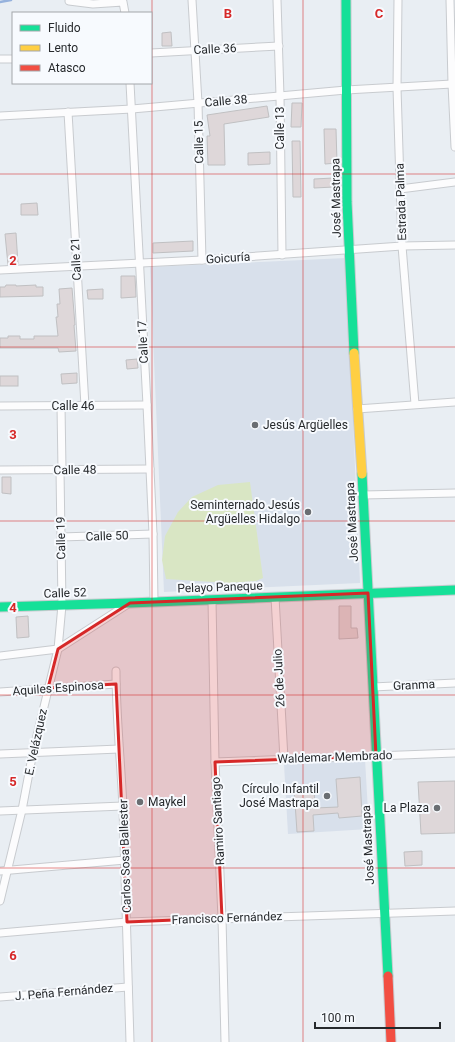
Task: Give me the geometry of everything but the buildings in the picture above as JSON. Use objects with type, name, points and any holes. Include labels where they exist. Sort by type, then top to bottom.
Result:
[{"type":"street","name":"Calle 15","points":[[192,0],[198,103],[202,260]]},
{"type":"street","name":"Calle 13","points":[[277,0],[282,255]]},
{"type":"street","name":"José Mastrapa","points":[[346,0],[349,250],[391,1042]]},
{"type":"street","name":"Estrada Palma","points":[[398,0],[397,88],[402,246],[415,404]]},
{"type":"street","points":[[450,0],[455,147]]},
{"type":"street","points":[[69,1],[92,4],[125,1],[125,12]]},
{"type":"street","name":"Calle 36","points":[[152,53],[279,46]]},
{"type":"street","points":[[0,59],[12,59]]},
{"type":"street","name":"Calle 17","points":[[130,84],[153,534],[154,602]]},
{"type":"street","name":"Calle 38","points":[[0,116],[132,109],[346,90],[452,84]]},
{"type":"street","name":"Calle 21","points":[[68,112],[85,406]]},
{"type":"street","points":[[400,189],[455,182]]},
{"type":"street","name":"Goicuría","points":[[0,270],[202,260],[402,246],[455,245]]},
{"type":"street","points":[[357,409],[455,402]]},
{"type":"street","name":"Calle 46","points":[[0,406],[147,405]]},
{"type":"street","name":"Calle 19","points":[[62,406],[62,605]]},
{"type":"street","name":"Calle 48","points":[[0,470],[150,470]]},
{"type":"street","points":[[363,495],[455,493]]},
{"type":"street","name":"Calle 50","points":[[61,537],[153,534]]},
{"type":"street","name":"Pelayo Paneque","points":[[130,603],[455,590]]},
{"type":"street","name":"26 de Julio","points":[[275,597],[284,759]]},
{"type":"street","name":"Ramiro Santiago","points":[[212,600],[225,1042]]},
{"type":"street","points":[[0,656],[58,649],[130,603]]},
{"type":"street","name":"Calle 52","points":[[0,607],[130,603]]},
{"type":"street","name":"E. Velázquez","points":[[0,901],[22,810],[33,752],[58,649],[62,605]]},
{"type":"street","name":"Carlos Sosa Ballester","points":[[116,671],[123,806],[130,1042]]},
{"type":"street","name":"Granma","points":[[373,687],[455,683]]},
{"type":"street","name":"Aquiles Espinosa","points":[[0,692],[116,684]]},
{"type":"street","points":[[0,754],[119,749]]},
{"type":"street","name":"Waldemar Membrado","points":[[216,762],[455,753]]},
{"type":"street","points":[[0,811],[123,806]]},
{"type":"street","points":[[0,871],[125,860]]},
{"type":"street","name":"Francisco Fernández","points":[[0,933],[127,922],[455,912]]},
{"type":"street","name":"J. Peña Fernández","points":[[0,997],[128,987]]},
{"type":"highlighted area","points":[[368,593],[376,756],[215,762],[222,918],[127,922],[116,684],[48,688],[58,649],[130,603]]},
{"type":"shaded area","name":"Jesús Argüelles","points":[[346,258],[360,583],[164,592],[150,267]]},
{"type":"shaded area","name":"Círculo Infantil José Mastrapa","points":[[365,759],[369,829],[288,834],[284,764]]},
{"type":"green space","points":[[250,482],[263,578],[256,581],[229,583],[166,579],[162,560],[165,536],[178,512],[192,497],[218,485]]},
{"type":"waterway","points":[[0,2],[11,0]]},
{"type":"traffic: fast","points":[[346,0],[347,202],[354,353]]},
{"type":"traffic: fast","points":[[362,474],[388,976]]},
{"type":"traffic: fast","points":[[0,607],[455,590]]},
{"type":"traffic: slow","points":[[354,353],[362,474]]},
{"type":"traffic: jam","points":[[388,976],[391,1042]]},
{"type":"place","name":"Jesús Argüelles","points":[[255,425]]},
{"type":"place","name":"Seminternado Jesús Argüelles Hidalgo","points":[[308,512]]},
{"type":"place","name":"Círculo Infantil José Mastrapa","points":[[327,796]]},
{"type":"place","name":"Maykel","points":[[140,802]]},
{"type":"place","name":"La Plaza","points":[[437,808]]}]
